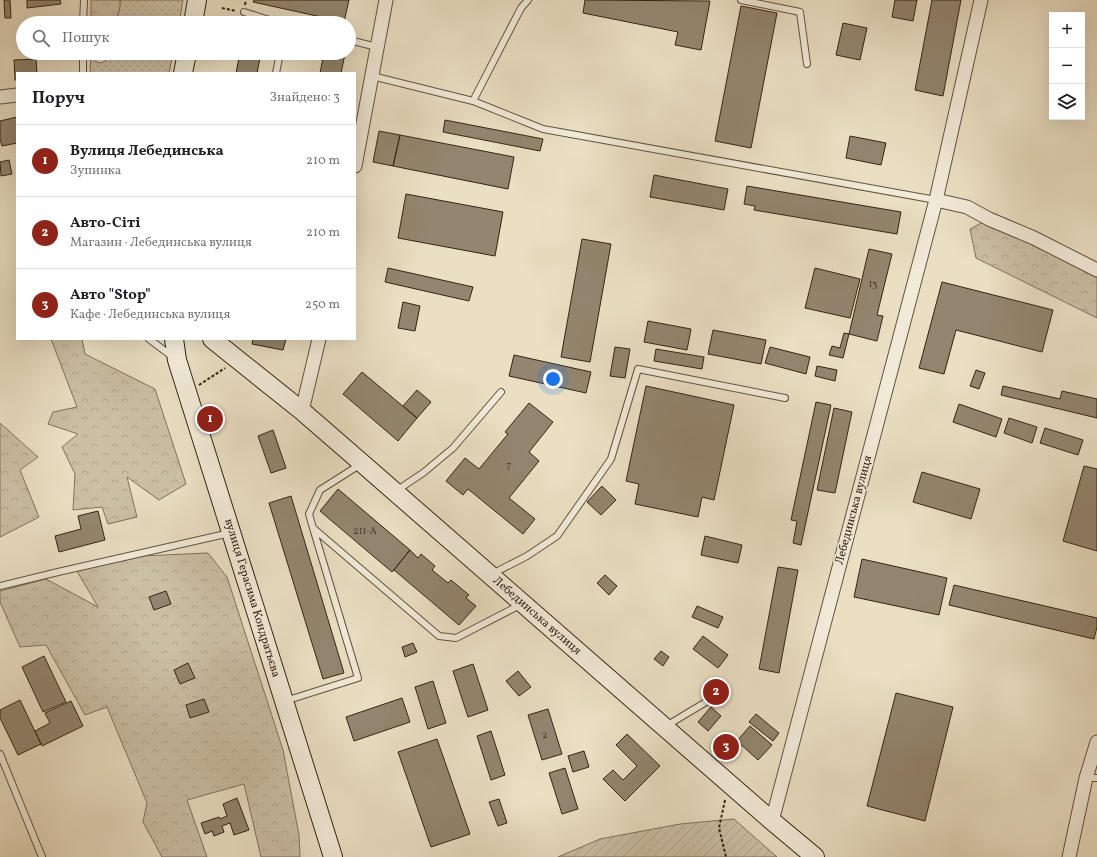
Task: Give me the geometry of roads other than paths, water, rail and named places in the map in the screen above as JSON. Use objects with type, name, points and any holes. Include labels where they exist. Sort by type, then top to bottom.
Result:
[{"type":"street","points":[[194,16],[197,0]]},
{"type":"street","points":[[356,161],[386,0]]},
{"type":"street","name":"Лебединська вулиця","points":[[772,821],[936,200],[981,0]]},
{"type":"street","points":[[183,72],[186,60]]},
{"type":"street","points":[[0,97],[16,95]]},
{"type":"street","points":[[936,200],[967,207],[989,219],[1034,238],[1097,270]]},
{"type":"street","name":"вулиця Герасима Кондратьєва","points":[[174,340],[177,360],[333,857]]},
{"type":"street","name":"Лебединська вулиця","points":[[213,340],[302,411],[815,857]]},
{"type":"street","points":[[302,411],[319,340]]},
{"type":"street","points":[[1069,857],[1091,778],[1097,742]]},
{"type":"lane","points":[[83,16],[84,0]]},
{"type":"lane","points":[[473,101],[521,8],[528,0]]},
{"type":"lane","points":[[740,0],[800,12],[807,64]]},
{"type":"lane","points":[[244,12],[257,16]]},
{"type":"lane","points":[[356,42],[377,47]]},
{"type":"lane","points":[[83,60],[83,72]]},
{"type":"lane","points":[[276,72],[279,60]]},
{"type":"lane","points":[[372,76],[473,101],[542,129],[936,200]]},
{"type":"lane","points":[[149,340],[177,360]]},
{"type":"lane","points":[[490,575],[527,556],[557,536],[612,459],[638,369],[785,398]]},
{"type":"lane","points":[[395,492],[423,473],[453,448],[501,392]]},
{"type":"lane","points":[[284,702],[358,678],[309,514],[320,490],[363,464]]},
{"type":"lane","points":[[313,528],[439,636],[456,638],[523,604]]},
{"type":"lane","points":[[0,586],[232,533]]},
{"type":"lane","points":[[664,727],[706,702]]},
{"type":"lane","points":[[0,754],[42,857]]},
{"type":"place","name":"Вулиця Лебединська","points":[[210,419]]},
{"type":"place","name":"Авто-Сіті","points":[[716,692]]},
{"type":"place","name":"Авто \"Stop\"","points":[[726,747]]}]
